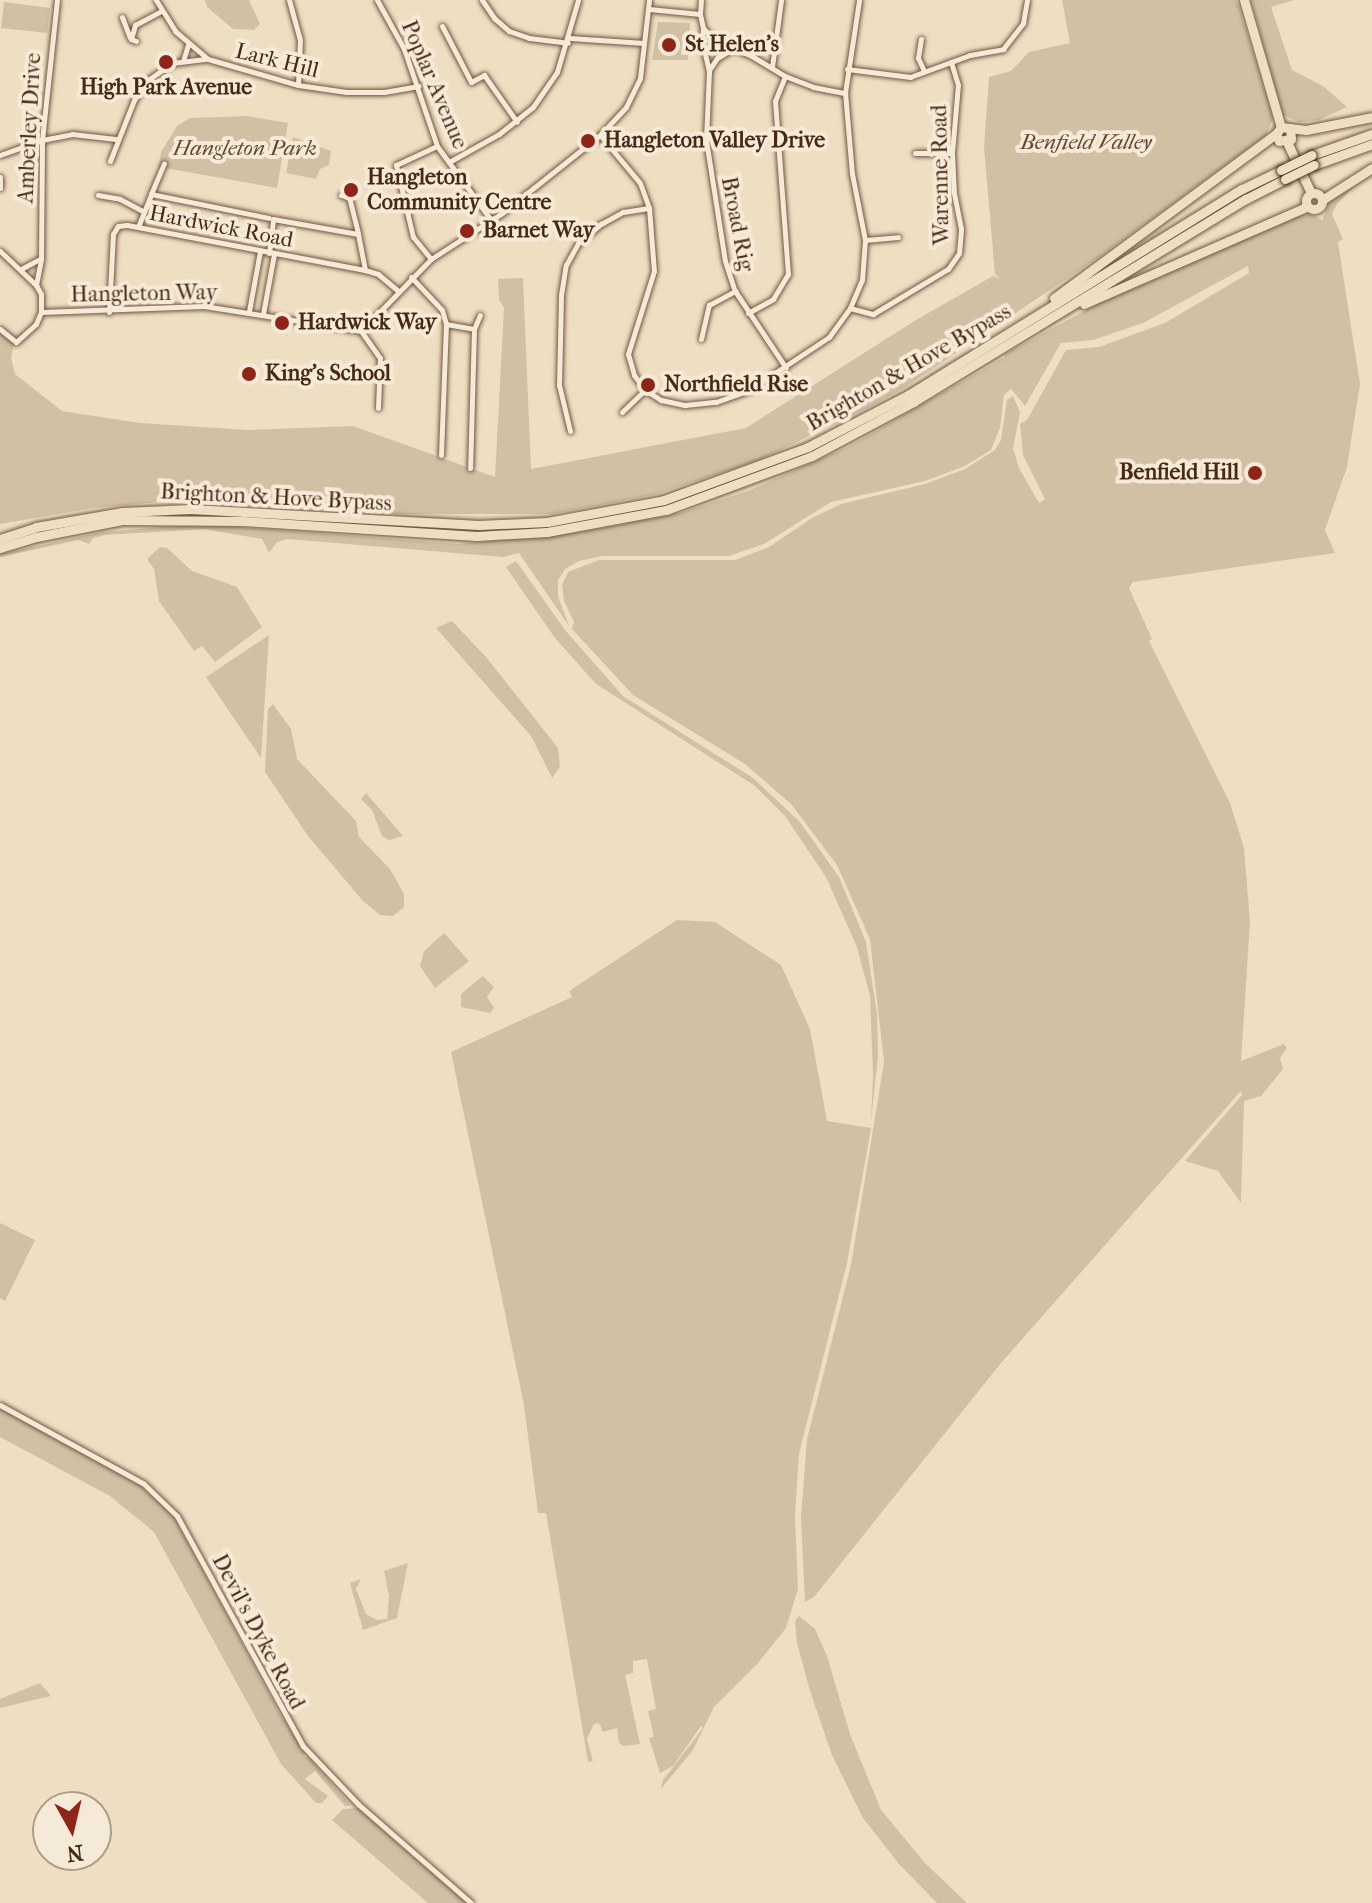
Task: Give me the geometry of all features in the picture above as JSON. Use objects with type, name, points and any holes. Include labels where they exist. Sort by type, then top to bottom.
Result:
[{"type":"highway","points":[[1244,0],[1282,130],[1292,136],[1287,142],[1311,193]]},
{"type":"highway","points":[[1009,331],[1282,130],[1311,129],[1372,117]]},
{"type":"highway","name":"Brighton & Hove Bypass","points":[[0,539],[36,527],[123,512],[191,509],[479,525],[547,522],[664,500],[808,447],[908,395],[1242,189],[1372,134]]},
{"type":"highway","name":"Brighton & Hove Bypass","points":[[1313,160],[1372,144]]},
{"type":"highway","points":[[1046,321],[1308,206],[1318,208],[1322,200],[1372,168]]},
{"type":"highway","name":"Brighton & Hove Bypass","points":[[0,548],[36,537],[123,520],[243,521],[477,536],[601,524],[666,510],[812,456],[913,402],[1283,174]]},
{"type":"highway","points":[[1311,193],[1318,194],[1322,200]]},
{"type":"highway","points":[[1308,206],[1306,199],[1311,193]]},
{"type":"street","name":"Amberley Drive","points":[[36,285],[41,259],[42,140],[57,0]]},
{"type":"street","name":"Lark Hill","points":[[156,0],[188,45],[208,59],[298,85],[359,92],[418,86]]},
{"type":"street","points":[[289,0],[300,40],[298,85]]},
{"type":"street","name":"Poplar Avenue","points":[[377,0],[404,49],[437,146],[491,220]]},
{"type":"street","points":[[482,0],[494,18],[509,31],[529,38],[644,43]]},
{"type":"street","points":[[449,162],[517,122],[547,90],[569,40],[578,0]]},
{"type":"street","points":[[378,408],[380,358],[361,331],[431,259],[491,220],[600,135],[626,107],[635,91],[649,0]]},
{"type":"street","name":"Broad Rig","points":[[701,0],[702,41],[709,71],[706,140],[725,261],[735,291],[786,368]]},
{"type":"street","points":[[772,67],[781,0]]},
{"type":"street","points":[[600,135],[640,183],[649,208],[654,271],[628,354],[634,375],[645,390],[661,400],[685,405],[716,402],[749,390],[829,337],[850,308],[862,280],[865,240],[852,174],[845,93],[859,0]]},
{"type":"street","points":[[847,69],[910,77],[951,62],[1003,49],[1023,23],[1027,0]]},
{"type":"street","points":[[649,9],[700,14]]},
{"type":"street","points":[[135,25],[133,40],[122,20],[135,25],[161,11]]},
{"type":"street","points":[[442,26],[471,82],[484,75],[517,122]]},
{"type":"street","points":[[703,28],[716,42],[785,76],[813,87],[845,93]]},
{"type":"street","points":[[921,39],[918,58],[924,71]]},
{"type":"street","points":[[183,61],[188,45]]},
{"type":"street","points":[[709,71],[717,58],[732,49]]},
{"type":"street","points":[[110,161],[116,139],[134,100],[148,80],[160,69],[183,61],[208,59]]},
{"type":"street","name":"Warenne Road","points":[[850,308],[873,314],[948,269],[959,253],[961,229],[954,194],[952,153],[958,85],[951,62]]},
{"type":"street","points":[[748,313],[773,299],[788,274],[775,101],[785,76]]},
{"type":"street","points":[[0,155],[42,140],[72,134],[116,139]]},
{"type":"street","points":[[431,259],[413,237],[396,165],[437,146]]},
{"type":"street","points":[[915,153],[952,153]]},
{"type":"street","points":[[138,227],[164,164]]},
{"type":"street","points":[[0,177],[0,188]]},
{"type":"street","points":[[151,194],[269,218]]},
{"type":"street","points":[[98,195],[120,199],[143,211]]},
{"type":"street","points":[[341,195],[349,197],[365,270]]},
{"type":"street","points":[[570,431],[559,385],[561,295],[566,265],[578,243],[601,224],[623,212],[649,208]]},
{"type":"street","points":[[263,314],[272,254],[273,219],[358,234]]},
{"type":"street","name":"Hardwick Road","points":[[109,312],[113,234],[118,226],[138,227],[365,270],[378,274],[398,291]]},
{"type":"street","points":[[865,240],[898,237]]},
{"type":"street","points":[[0,251],[21,269],[41,294],[41,312],[36,324],[16,342],[0,329]]},
{"type":"street","points":[[249,311],[260,251]]},
{"type":"street","points":[[21,269],[41,259]]},
{"type":"street","points":[[411,277],[442,310],[446,324],[441,455]]},
{"type":"street","points":[[701,339],[709,305],[713,300],[735,291]]},
{"type":"street","name":"Hangleton Way","points":[[41,312],[109,312],[204,306],[361,331]]},
{"type":"street","points":[[470,468],[474,329],[480,315]]},
{"type":"street","points":[[446,324],[474,329]]},
{"type":"street","points":[[622,412],[645,390]]},
{"type":"street","name":"Devil's Dyke Road","points":[[0,1405],[144,1484],[177,1516],[303,1746],[358,1804],[471,1903]]},
{"type":"green space","points":[[205,0],[249,0],[260,24],[254,30],[233,29],[207,7]]},
{"type":"green space","name":"Benfield Valley","points":[[1062,0],[1237,0],[1273,118],[1266,135],[1099,257],[904,388],[862,411],[757,461],[653,495],[552,514],[392,514],[203,498],[94,508],[0,524],[0,326],[15,340],[11,358],[15,374],[62,411],[140,423],[248,430],[353,426],[495,477],[504,307],[499,300],[498,279],[523,278],[531,469],[746,428],[916,320],[993,276],[1000,279],[995,274],[984,148],[989,77],[1011,71],[1029,52],[1070,43]]},
{"type":"green space","points":[[1251,0],[1294,0],[1271,7],[1292,70],[1323,86],[1347,107],[1319,120],[1299,122],[1283,115]]},
{"type":"green space","points":[[4,2],[50,8],[47,33],[1,28]]},
{"type":"green space","points":[[658,22],[690,23],[688,60],[652,60]]},
{"type":"green space","name":"Hangleton Park","points":[[247,116],[288,123],[277,188],[159,167],[161,152],[177,126],[190,118]]},
{"type":"green space","points":[[293,137],[331,151],[329,165],[320,169],[316,179],[286,173]]},
{"type":"green space","points":[[1354,181],[1357,184],[1337,204],[1332,214],[1343,239],[1338,242],[1360,384],[1347,467],[1325,530],[1335,553],[1133,582],[1129,588],[1152,639],[1149,641],[1230,803],[1244,848],[1250,922],[1241,1061],[1284,1044],[1287,1048],[1280,1058],[1283,1069],[1261,1096],[1244,1101],[1241,1203],[1218,1171],[1185,1161],[1242,1095],[1241,1091],[1001,1363],[814,1597],[805,1602],[801,1517],[807,1439],[851,1265],[884,1062],[870,939],[837,865],[791,804],[745,764],[633,695],[572,629],[574,622],[564,601],[562,585],[568,572],[599,560],[735,560],[769,547],[812,518],[841,504],[925,484],[965,469],[995,450],[1001,440],[1007,400],[1013,396],[1020,412],[1013,448],[1019,468],[1039,503],[1045,499],[1023,455],[1020,424],[1027,420],[1066,350],[1099,347],[1165,323],[1249,273],[1248,266],[1143,323],[1093,340],[1061,343],[1025,406],[1011,389],[1004,395],[1000,428],[991,450],[965,466],[925,481],[831,502],[764,544],[729,556],[603,556],[579,561],[565,569],[558,580],[558,596],[569,626],[519,553],[503,557],[287,539],[277,542],[269,553],[262,539],[204,529],[105,535],[93,538],[89,544],[78,540],[0,557],[0,554],[102,532],[200,524],[459,544],[580,532],[680,513],[748,491],[848,447],[1005,357],[1005,354],[1134,284],[1297,216],[1311,214],[1322,220],[1331,198]]},
{"type":"green space","points":[[160,547],[167,548],[192,571],[237,587],[262,627],[215,662],[202,646],[194,651],[159,601],[154,569],[147,559]]},
{"type":"green space","points":[[516,561],[565,630],[623,696],[753,778],[800,822],[839,877],[866,942],[877,1014],[878,1056],[871,1122],[870,996],[857,947],[826,877],[785,816],[755,786],[596,684],[555,638],[506,567]]},
{"type":"green space","points":[[452,621],[486,657],[558,748],[560,767],[552,778],[531,736],[436,628]]},
{"type":"green space","points":[[269,635],[261,758],[206,677]]},
{"type":"green space","points":[[273,704],[291,729],[297,759],[356,821],[359,837],[390,869],[404,894],[404,907],[393,916],[380,915],[363,901],[308,836],[265,772],[268,709]]},
{"type":"green space","points":[[366,793],[403,836],[389,840],[382,836],[372,810],[361,799]]},
{"type":"green space","points":[[677,920],[715,922],[781,965],[810,1029],[827,1121],[871,1128],[847,1263],[799,1454],[795,1516],[798,1589],[786,1628],[758,1663],[714,1707],[693,1750],[661,1789],[663,1780],[703,1728],[701,1726],[673,1766],[660,1773],[649,1738],[654,1737],[648,1711],[656,1709],[647,1659],[633,1661],[633,1673],[625,1675],[640,1744],[624,1746],[619,1743],[617,1728],[603,1732],[599,1723],[594,1724],[587,1739],[593,1761],[588,1762],[546,1513],[538,1513],[524,1405],[451,1052],[572,997],[569,991]]},
{"type":"green space","points":[[444,933],[469,961],[435,988],[420,966],[424,951]]},
{"type":"green space","points":[[483,976],[494,987],[487,997],[494,1008],[490,1013],[461,1007],[461,994]]},
{"type":"green space","points":[[0,1223],[35,1240],[5,1301],[0,1298]]},
{"type":"green space","points":[[0,1407],[122,1474],[142,1487],[174,1517],[281,1716],[306,1752],[303,1756],[310,1759],[351,1805],[345,1806],[315,1771],[305,1779],[328,1796],[322,1803],[316,1803],[281,1764],[154,1532],[110,1496],[0,1437]]},
{"type":"green space","points":[[408,1563],[397,1618],[363,1630],[350,1583],[361,1579],[356,1589],[366,1614],[377,1620],[387,1619],[389,1596],[384,1571]]},
{"type":"green space","points":[[799,1616],[815,1629],[827,1656],[850,1734],[881,1810],[925,1863],[967,1903],[937,1903],[899,1864],[863,1818],[832,1755],[810,1691],[797,1643],[795,1621]]},
{"type":"green space","points":[[40,1683],[51,1696],[0,1708],[0,1699]]},
{"type":"green space","points":[[358,1808],[467,1903],[428,1903],[332,1820],[343,1809]]},
{"type":"place","name":"St Helen's","points":[[669,45]]},
{"type":"place","name":"High Park Avenue","points":[[166,62]]},
{"type":"place","name":"Hangleton Valley Drive","points":[[588,141]]},
{"type":"place","name":"Hangleton Community Centre","points":[[351,190]]},
{"type":"place","name":"Barnet Way","points":[[467,231]]},
{"type":"place","name":"Hardwick Way","points":[[282,323]]},
{"type":"place","name":"King's School","points":[[249,374]]},
{"type":"place","name":"Northfield Rise","points":[[648,385]]},
{"type":"place","name":"Benfield Hill","points":[[1255,473]]}]
